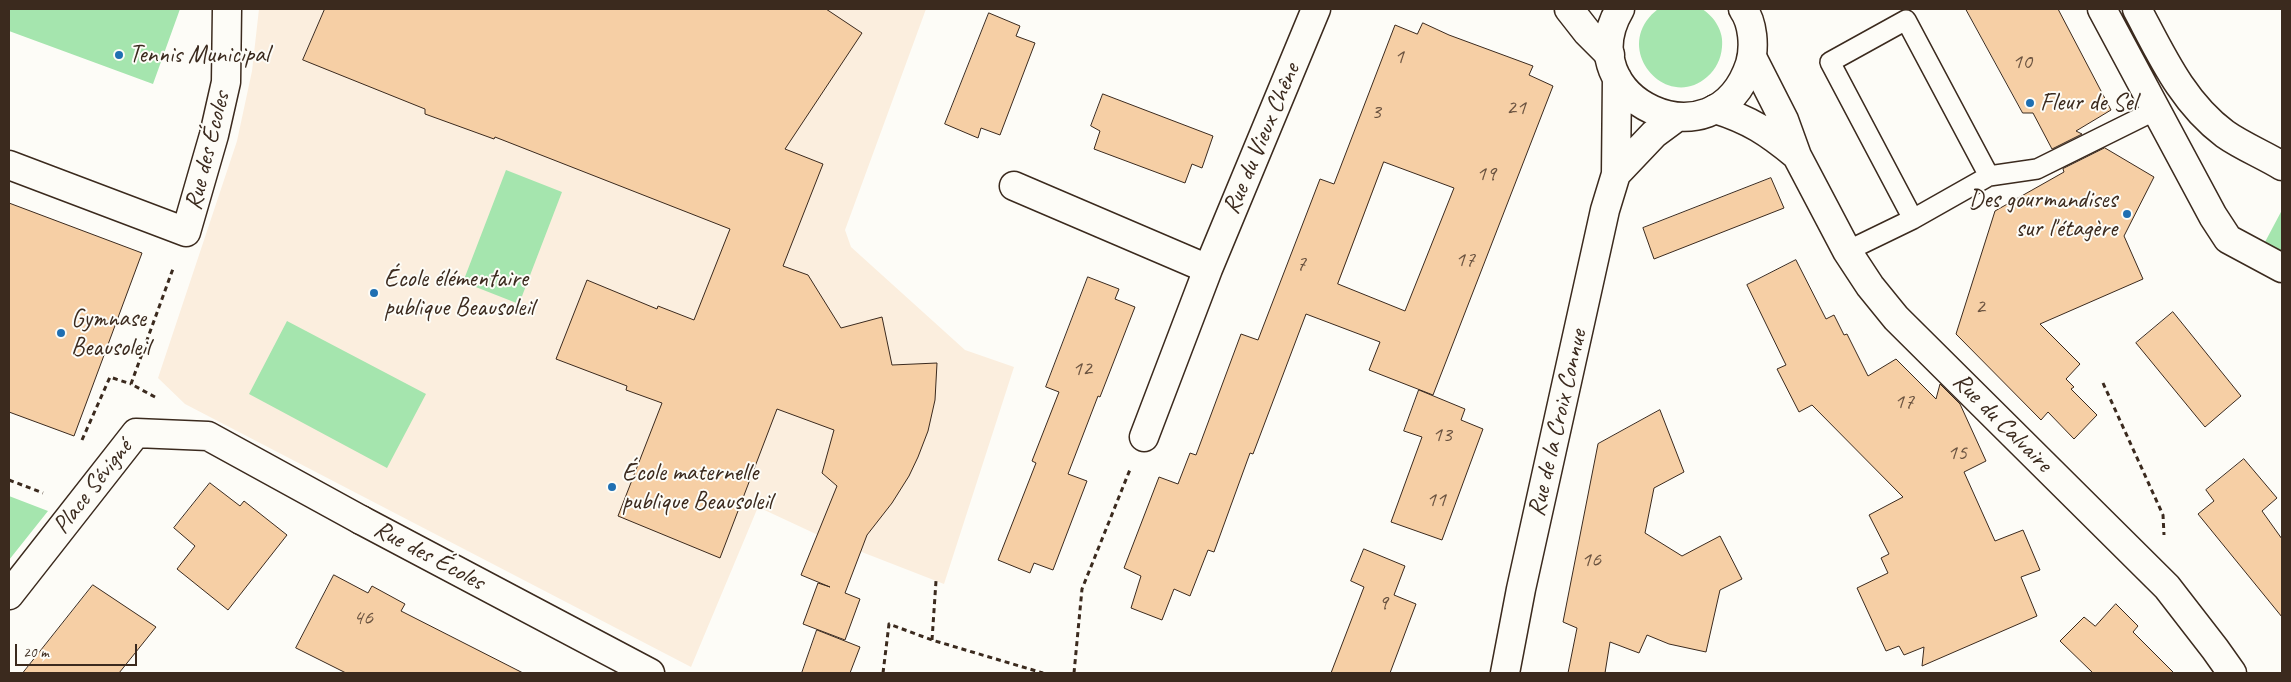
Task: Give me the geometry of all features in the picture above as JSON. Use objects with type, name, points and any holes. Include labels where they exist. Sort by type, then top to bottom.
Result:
[{"type":"street","name":"Rue des Écoles","points":[[186,232],[214,135],[226,82],[227,9]]},
{"type":"street","name":"Rue du Vieux Chêne","points":[[1144,437],[1208,269],[1316,9]]},
{"type":"street","points":[[1569,9],[1613,66]]},
{"type":"street","name":"Rue de la Croix Connue","points":[[1505,673],[1528,560],[1606,210],[1616,174],[1613,66],[1610,35],[1620,9]]},
{"type":"street","name":"Rue de la Croix Connue","points":[[1613,66],[1628,93],[1642,106],[1659,114],[1677,117],[1697,115],[1715,109],[1733,96],[1745,78],[1752,57],[1752,34],[1743,9]]},
{"type":"street","points":[[2102,9],[2213,216],[2228,239],[2282,268]]},
{"type":"street","points":[[2137,9],[2178,86],[2204,115],[2226,134],[2282,166]]},
{"type":"street","name":"Rue du Calvaire","points":[[1752,57],[1784,120],[1797,156],[1847,251],[1870,286],[1896,318],[2166,587],[2216,649],[2232,673]]},
{"type":"street","name":"Rue du Calvaire","points":[[1715,109],[1740,117],[1769,132],[1797,156]]},
{"type":"street","name":"Rue de la Croix Connue","points":[[1616,174],[1654,134],[1677,117]]},
{"type":"street","points":[[9,165],[186,232]]},
{"type":"street","points":[[1014,186],[1208,269]]},
{"type":"street","name":"Place Sévigné","points":[[9,594],[136,432],[208,436]]},
{"type":"street","name":"Rue des Écoles","points":[[208,436],[361,520],[650,673]]},
{"type":"lane","points":[[1913,219],[1830,62],[1838,57],[1906,20],[1989,176]]},
{"type":"lane","points":[[1847,251],[1913,219],[1989,176],[2037,169],[2156,110]]},
{"type":"path","points":[[131,384],[186,232]]},
{"type":"path","points":[[80,446],[110,376],[131,384],[162,401]]},
{"type":"path","points":[[2103,383],[2163,515],[2166,587]]},
{"type":"path","points":[[1074,673],[1082,589],[1144,437]]},
{"type":"path","points":[[9,480],[48,495]]},
{"type":"path","points":[[932,640],[936,581]]},
{"type":"path","points":[[884,673],[889,624],[932,640],[1043,673]]},
{"type":"shaded area","name":"École élémentaire publique Beausoleil","points":[[259,9],[926,9],[845,230],[851,247],[965,350],[1014,367],[944,584],[818,535],[758,507],[691,667],[185,404],[158,378],[237,141],[252,71]]},
{"type":"green space","name":"Tennis Municipal","points":[[9,9],[180,9],[153,84],[9,31]]},
{"type":"green space","points":[[1658,9],[1702,9],[1718,25],[1722,36],[1721,51],[1718,64],[1707,77],[1691,86],[1675,87],[1661,81],[1649,71],[1641,57],[1639,41],[1644,24]]},
{"type":"green space","points":[[506,170],[562,192],[519,304],[463,282]]},
{"type":"green space","points":[[2282,210],[2282,251],[2265,242]]},
{"type":"green space","points":[[287,321],[426,394],[387,468],[249,394]]},
{"type":"green space","points":[[9,496],[48,511],[9,560]]},
{"type":"building","points":[[325,9],[826,9],[862,33],[785,149],[823,164],[783,266],[808,275],[841,328],[882,317],[892,365],[937,363],[935,400],[928,431],[918,457],[909,476],[892,503],[867,535],[845,593],[860,599],[845,640],[803,624],[818,583],[830,587],[801,575],[837,486],[822,473],[834,430],[777,409],[720,558],[618,516],[662,403],[626,390],[627,386],[556,359],[587,280],[657,309],[658,306],[694,320],[730,229],[495,137],[494,139],[425,114],[425,109],[303,60]]},
{"type":"building","points":[[1966,9],[2058,9],[2111,110],[2076,131],[2082,134],[2052,149],[2033,113],[2023,113]]},
{"type":"building","points":[[989,13],[1020,26],[1016,36],[1035,43],[1000,135],[981,128],[978,138],[945,124]]},
{"type":"building","points":[[1423,23],[1449,35],[1533,66],[1529,75],[1553,86],[1433,395],[1369,370],[1380,342],[1306,314],[1253,454],[1250,453],[1214,552],[1208,550],[1190,596],[1174,589],[1162,620],[1131,608],[1141,576],[1124,568],[1159,477],[1178,484],[1190,453],[1196,455],[1241,334],[1258,340],[1320,179],[1334,184],[1395,25],[1417,34]],"holes":[[[1384,162],[1454,188],[1405,311],[1338,284]]]},
{"type":"building","points":[[1103,94],[1213,136],[1202,168],[1192,164],[1185,183],[1094,149],[1100,131],[1091,126]]},
{"type":"building","points":[[2105,148],[2154,177],[2124,236],[2143,279],[2040,324],[2080,364],[2066,379],[2074,387],[2071,389],[2097,415],[2074,439],[2048,412],[2041,420],[1956,334],[1995,211],[2064,172],[2063,169]]},
{"type":"building","points":[[1771,178],[1784,208],[1654,259],[1643,228]]},
{"type":"building","name":"Gymnase Beausoleil","points":[[9,203],[142,253],[74,436],[9,412]]},
{"type":"building","points":[[1796,260],[1826,319],[1834,315],[1844,335],[1847,334],[1868,376],[1896,359],[1936,399],[1940,384],[1960,404],[1986,461],[1964,472],[1995,541],[2023,530],[2040,570],[2021,577],[2037,616],[1922,666],[1924,647],[1904,655],[1899,646],[1886,651],[1857,588],[1888,573],[1881,558],[1889,554],[1869,515],[1903,497],[1812,405],[1799,412],[1777,369],[1786,365],[1747,285]]},
{"type":"building","points":[[1088,277],[1119,289],[1115,299],[1135,307],[1068,474],[1087,481],[1053,570],[1034,563],[1030,573],[998,560],[1036,463],[1032,461],[1059,392],[1046,387]]},
{"type":"building","points":[[2173,312],[2241,396],[2205,427],[2136,343]]},
{"type":"building","points":[[1419,390],[1465,409],[1461,420],[1483,429],[1442,540],[1391,522],[1422,437],[1404,431]]},
{"type":"building","points":[[1660,410],[1684,472],[1654,488],[1645,533],[1682,556],[1720,536],[1742,579],[1720,590],[1706,652],[1669,644],[1647,635],[1639,653],[1610,642],[1605,673],[1568,673],[1577,628],[1563,622],[1598,444]]},
{"type":"building","points":[[2244,459],[2277,498],[2262,511],[2282,539],[2282,617],[2198,514],[2214,501],[2206,490]]},
{"type":"building","points":[[210,483],[240,506],[244,501],[287,535],[228,610],[177,569],[195,546],[174,528]]},
{"type":"building","points":[[1364,549],[1405,566],[1394,595],[1416,604],[1390,673],[1331,673],[1364,587],[1351,581]]},
{"type":"building","points":[[334,575],[368,593],[372,586],[405,604],[401,611],[523,673],[346,673],[296,648]]},
{"type":"building","points":[[93,585],[156,627],[119,673],[23,673]]},
{"type":"building","points":[[2116,604],[2138,626],[2133,632],[2174,673],[2093,673],[2060,641],[2084,617],[2095,626]]},
{"type":"building","points":[[817,630],[860,647],[850,673],[802,673]]},
{"type":"place","name":"Tennis Municipal","points":[[119,55]]},
{"type":"place","name":"Fleur de Sel","points":[[2030,103]]},
{"type":"place","name":"Des gourmandises sur l'étagère","points":[[2127,214]]},
{"type":"place","name":"École élémentaire publique Beausoleil","points":[[374,293]]},
{"type":"place","name":"Gymnase Beausoleil","points":[[61,333]]},
{"type":"place","name":"École maternelle publique Beausoleil","points":[[612,487]]}]
